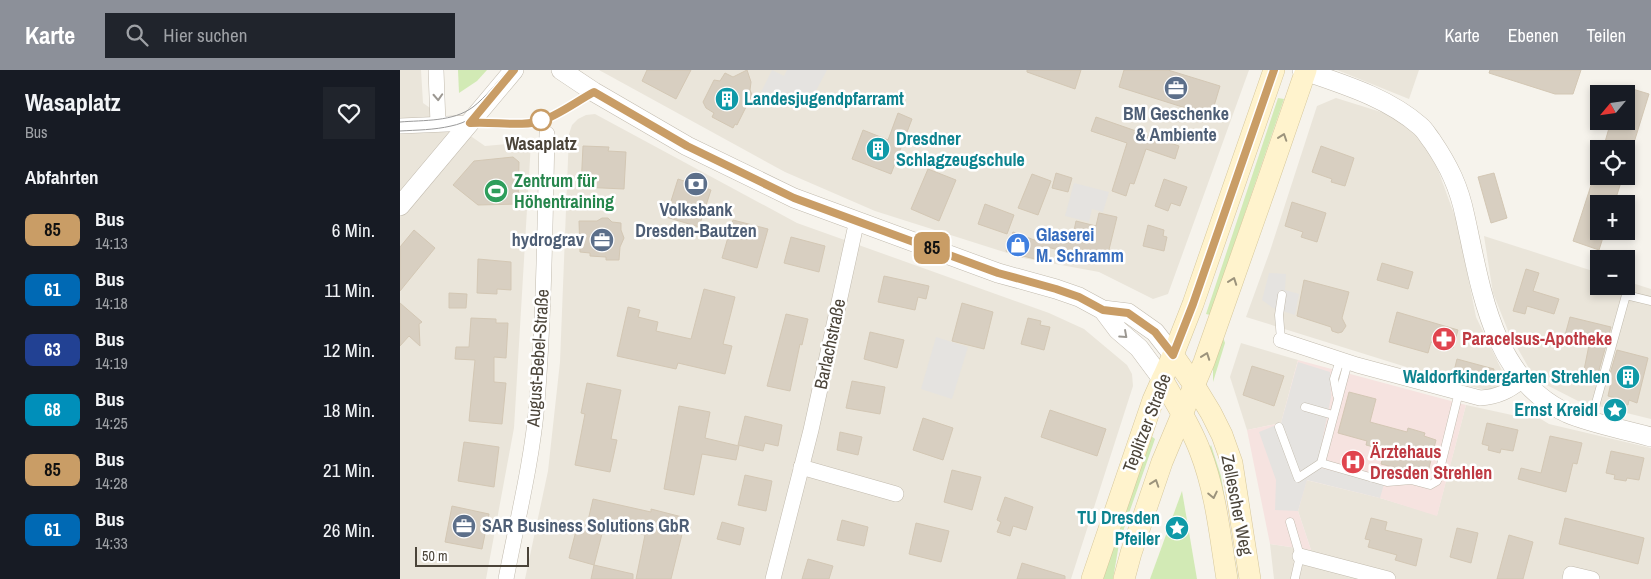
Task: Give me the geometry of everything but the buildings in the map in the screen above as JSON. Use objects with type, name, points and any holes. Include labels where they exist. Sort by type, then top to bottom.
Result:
[{"type":"main road","name":"Teplitzer Straße","points":[[1092,579],[1153,400],[1193,304],[1274,70]]},
{"type":"main road","name":"Teplitzer Straße","points":[[1124,579],[1130,553],[1165,454],[1194,385],[1268,183],[1304,70]]},
{"type":"main road","name":"Zellescher Weg","points":[[1173,355],[1194,385],[1222,435],[1232,463],[1250,579]]},
{"type":"main road","name":"Zellescher Weg","points":[[1162,379],[1199,449],[1208,474],[1227,579]]},
{"type":"street","points":[[436,70],[438,124]]},
{"type":"street","points":[[400,206],[514,70]]},
{"type":"street","points":[[560,70],[687,146],[794,198],[998,273],[1079,297],[1103,310],[1128,313],[1155,332],[1173,355]]},
{"type":"street","points":[[1304,70],[1388,102],[1422,127],[1445,160],[1460,192],[1478,274],[1492,325],[1504,353],[1523,380],[1534,391],[1566,412],[1591,421],[1651,436]]},
{"type":"street","points":[[400,126],[470,123]]},
{"type":"street","name":"August-Bebel-Straße","points":[[506,579],[537,405],[544,275],[547,134]]},
{"type":"street","name":"Barlachstraße","points":[[773,579],[812,430],[857,220]]},
{"type":"street","points":[[1103,310],[1118,330],[1139,348],[1162,379]]},
{"type":"street","points":[[1281,340],[1344,361],[1480,398],[1492,398],[1502,394],[1523,380]]},
{"type":"street","points":[[801,467],[896,494]]},
{"type":"street","points":[[1300,556],[1388,579]]},
{"type":"street","points":[[1570,579],[1571,574],[1592,579]]},
{"type":"lane","points":[[470,123],[517,124],[538,122],[547,119],[594,92]]},
{"type":"lane","points":[[547,119],[547,134]]},
{"type":"lane","points":[[1281,340],[1279,315],[1282,295]]},
{"type":"lane","points":[[1591,421],[1626,295],[1651,301]]},
{"type":"lane","points":[[1279,427],[1298,478],[1321,463],[1337,400],[1334,379],[1344,361]]},
{"type":"lane","points":[[1321,463],[1388,482],[1411,480],[1430,485],[1437,482],[1459,392]]},
{"type":"lane","points":[[1305,407],[1333,415]]},
{"type":"lane","points":[[1290,522],[1300,556],[1295,578]]},
{"type":"shaded area","points":[[400,70],[421,70],[423,103],[485,146],[531,142],[514,428],[486,579],[400,579]]},
{"type":"shaded area","points":[[599,70],[1249,70],[1168,294],[1153,299],[1099,272],[1023,258],[875,211],[785,172]]},
{"type":"shaded area","points":[[772,70],[784,76],[787,70],[827,70],[809,104],[792,95],[786,106],[761,92]]},
{"type":"shaded area","points":[[1337,70],[1419,70],[1409,99]]},
{"type":"shaded area","points":[[1336,98],[1404,121],[1425,146],[1438,170],[1457,222],[1476,317],[1506,379],[1500,388],[1491,391],[1464,385],[1246,317],[1270,251],[1317,106]]},
{"type":"shaded area","points":[[595,114],[797,223],[1049,313],[1084,329],[1127,365],[1132,374],[1133,386],[1071,579],[525,579],[548,471],[560,362],[569,134],[572,125],[578,119],[586,115]]},
{"type":"shaded area","points":[[1074,183],[1109,192],[1103,212],[1092,209],[1089,222],[1065,216]]},
{"type":"shaded area","points":[[1484,236],[1590,270],[1590,295],[1635,295],[1635,284],[1651,289],[1651,419],[1578,401],[1535,379],[1509,333],[1493,293]]},
{"type":"shaded area","points":[[1269,273],[1286,274],[1285,290],[1299,294],[1295,315],[1273,308],[1262,300]]},
{"type":"shaded area","points":[[936,337],[968,347],[952,399],[921,389]]},
{"type":"shaded area","points":[[1241,343],[1298,360],[1281,423],[1247,430],[1230,377]]},
{"type":"shaded area","name":"Ärztehaus Dresden Strehlen","points":[[1298,360],[1466,405],[1437,516],[1380,498],[1307,480],[1298,511],[1311,550],[1270,544],[1247,430],[1281,423]]},
{"type":"shaded area","points":[[1298,362],[1330,372],[1331,397],[1317,467],[1384,484],[1380,498],[1307,480],[1298,511],[1275,510],[1276,480],[1259,432],[1281,423]]},
{"type":"shaded area","points":[[1466,405],[1512,415],[1528,411],[1549,424],[1651,448],[1651,579],[1274,579],[1270,544],[1311,550],[1298,511],[1306,480],[1380,498],[1437,515]]},
{"type":"green space","points":[[458,70],[487,70],[477,81],[459,93]]},
{"type":"green space","points":[[1278,98],[1284,99],[1210,315],[1206,314]]},
{"type":"green space","points":[[1221,337],[1225,343],[1213,382],[1213,364]]},
{"type":"green space","points":[[1150,435],[1155,439],[1119,544],[1113,579],[1102,579]]},
{"type":"green space","points":[[1211,445],[1221,476],[1238,579],[1234,579],[1209,449]]},
{"type":"green space","points":[[1182,491],[1197,579],[1150,579]]},
{"type":"tram line","points":[[400,122],[447,118],[465,112],[482,99],[508,70]]},
{"type":"tram line","points":[[400,131],[445,127],[462,123],[472,118],[490,104],[519,70]]},
{"type":"bus line","name":"85","points":[[514,70],[470,123],[524,124],[538,122],[547,119],[594,92],[687,146],[794,198],[998,273],[1079,297],[1103,310],[1128,313],[1155,332],[1173,355],[1193,304],[1274,70]]},
{"type":"place","name":"BM Geschenke & Ambiente","points":[[1176,88]]},
{"type":"place","name":"Landesjugendpfarramt","points":[[727,99]]},
{"type":"place","name":"Wasaplatz","points":[[541,120]]},
{"type":"place","name":"Dresdner Schlagzeugschule","points":[[878,149]]},
{"type":"place","name":"Volksbank Dresden-Bautzen","points":[[696,184]]},
{"type":"place","name":"Zentrum für Höhentraining","points":[[496,191]]},
{"type":"place","name":"hydrograv","points":[[602,240]]},
{"type":"place","name":"Glaserei M. Schramm","points":[[1018,245]]},
{"type":"place","name":"Paracelsus-Apotheke","points":[[1444,339]]},
{"type":"place","name":"Waldorfkindergarten Strehlen","points":[[1628,377]]},
{"type":"place","name":"Ernst Kreidl","points":[[1615,410]]},
{"type":"place","name":"Ärztehaus Dresden Strehlen","points":[[1353,462]]},
{"type":"place","name":"SAR Business Solutions GbR","points":[[464,526]]},
{"type":"place","name":"TU Dresden Pfeiler","points":[[1177,528]]}]
